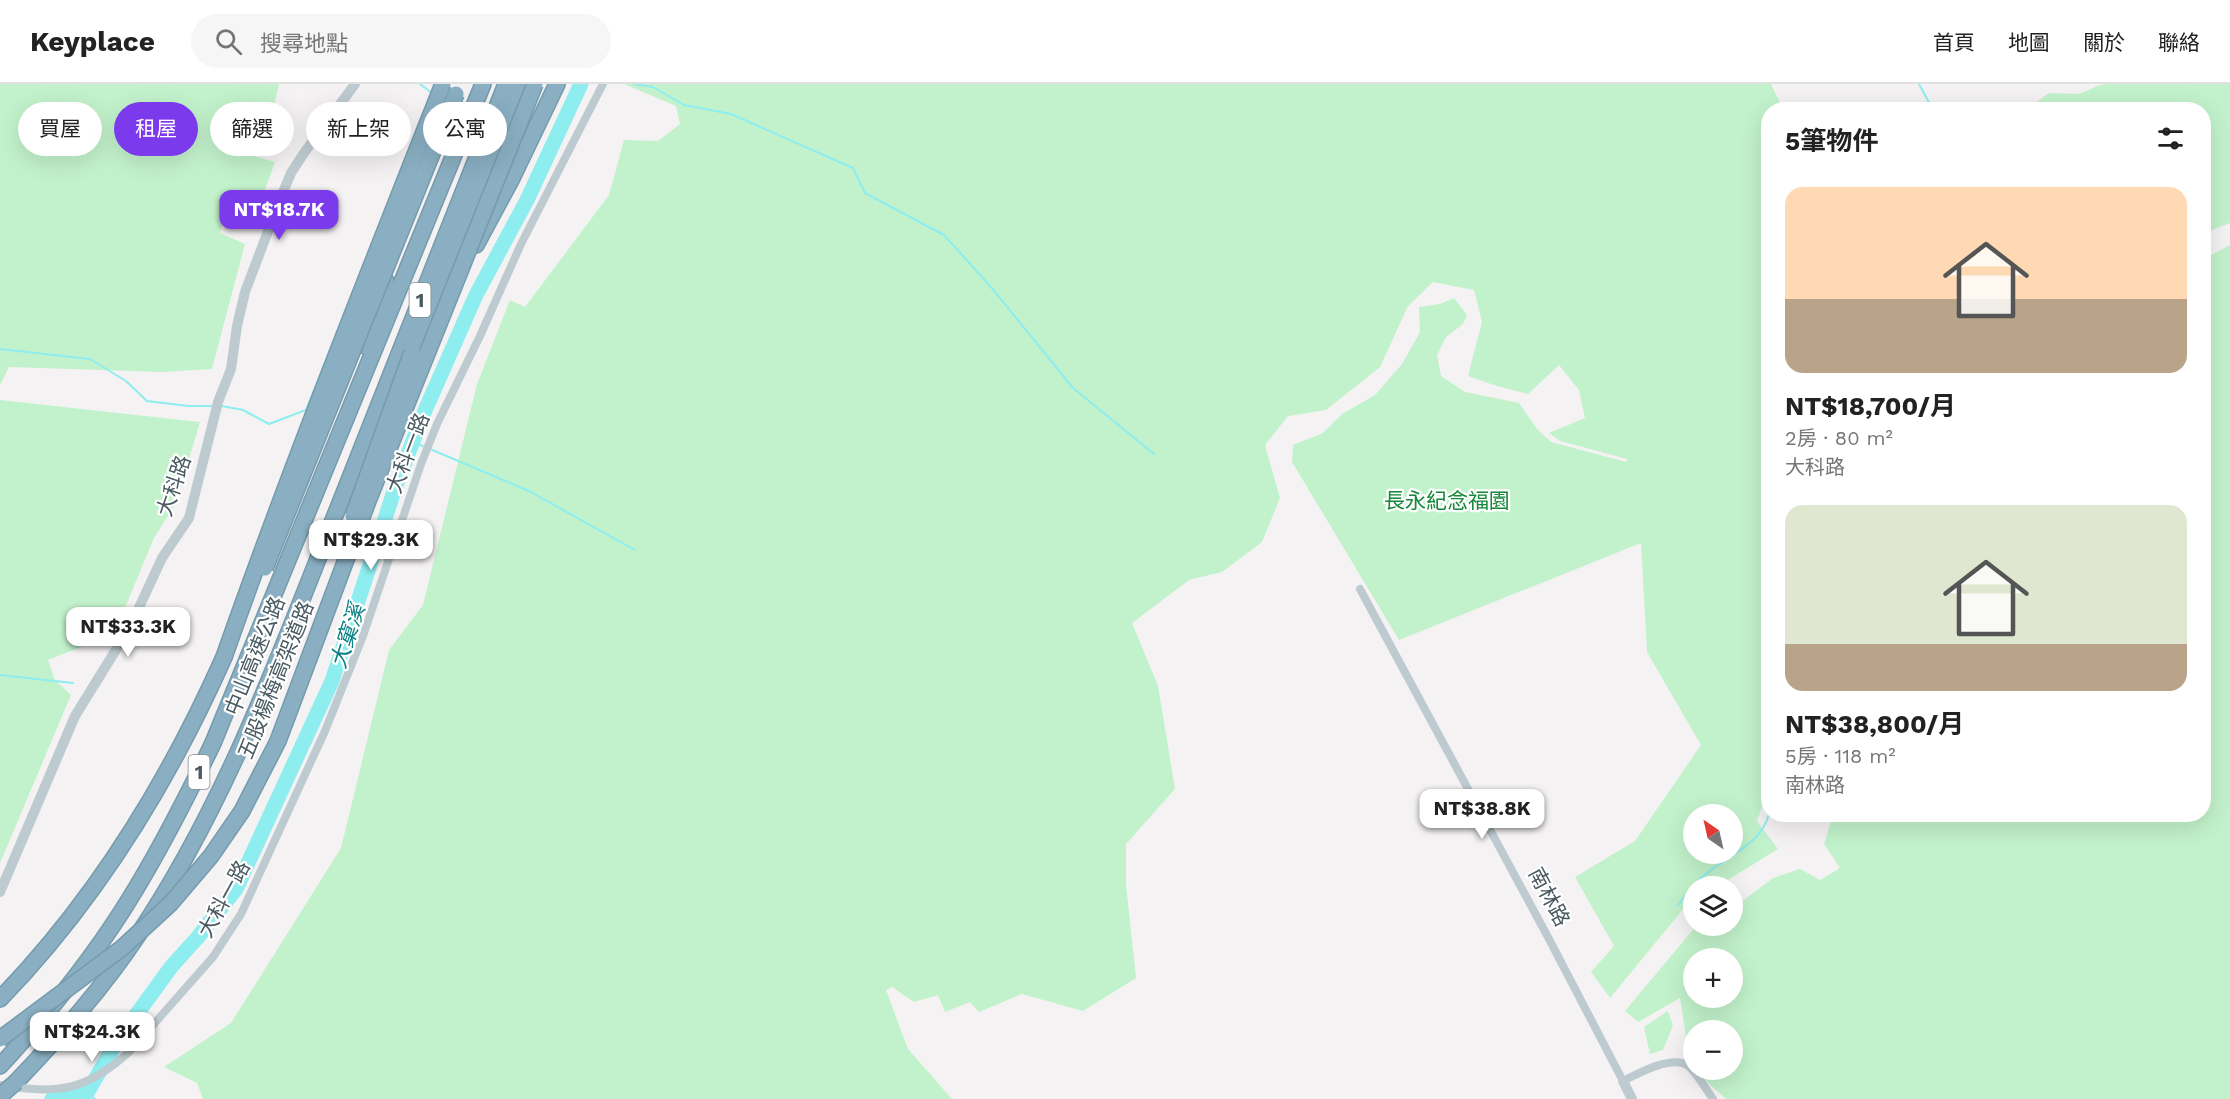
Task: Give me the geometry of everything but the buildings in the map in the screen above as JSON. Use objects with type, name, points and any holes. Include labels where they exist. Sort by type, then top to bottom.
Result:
[{"type":"highway","points":[[336,444],[381,302],[407,192],[441,84]]},
{"type":"highway","name":"1","points":[[0,999],[79,908],[138,822],[184,742],[224,657],[297,455],[441,84]]},
{"type":"highway","name":"中山高速公路","points":[[0,1066],[40,1023],[85,963],[128,901],[176,819],[218,732],[483,84]]},
{"type":"highway","name":"中山高速公路","points":[[0,1096],[55,1041],[91,999],[138,936],[184,861],[226,780],[269,680],[506,84]]},
{"type":"highway","points":[[322,625],[358,497],[518,84]]},
{"type":"highway","name":"五股楊梅高架道路","points":[[0,1039],[122,948],[171,903],[211,856],[242,811],[278,741],[448,298],[535,84]]},
{"type":"highway","points":[[334,516],[512,180],[557,84]]},
{"type":"highway","points":[[224,657],[275,546],[458,89]]},
{"type":"street","name":"大科路","points":[[0,892],[75,716],[130,627],[162,558],[189,518],[216,407],[231,369],[245,292],[280,197],[291,173],[304,153],[355,84]]},
{"type":"street","name":"大科一路","points":[[0,1085],[38,1091],[61,1089],[95,1076],[115,1065],[213,957],[241,914],[325,731],[363,636],[421,464],[437,424],[521,244],[603,84]]},
{"type":"street","name":"南林路","points":[[1360,589],[1632,1099]]},
{"type":"street","points":[[1623,1081],[1646,1069],[1676,1062],[1686,1065],[1713,1099]]},
{"type":"green space","points":[[0,84],[279,84],[275,102],[210,102],[210,156],[254,156],[275,162],[258,209],[227,207],[220,233],[245,244],[212,369],[162,372],[9,367],[0,385]]},
{"type":"green space","name":"長永紀念福園","points":[[624,84],[1771,84],[1780,102],[1761,102],[1761,810],[1757,821],[1778,849],[1734,876],[1683,876],[1683,909],[1610,998],[1591,972],[1614,946],[1575,877],[1635,841],[1701,745],[1647,652],[1641,543],[1399,640],[1292,462],[1293,445],[1323,433],[1342,414],[1375,395],[1402,364],[1420,332],[1419,307],[1440,304],[1454,298],[1467,315],[1463,324],[1446,337],[1437,355],[1441,376],[1465,392],[1519,403],[1537,429],[1551,442],[1627,462],[1627,459],[1560,441],[1549,433],[1585,418],[1579,390],[1559,365],[1528,394],[1468,376],[1482,322],[1474,290],[1433,282],[1408,306],[1380,367],[1326,410],[1288,416],[1265,445],[1280,498],[1262,542],[1222,572],[1189,580],[1132,623],[1158,686],[1175,789],[1126,844],[1126,885],[1136,978],[1083,1011],[1022,994],[979,1012],[970,1002],[945,1012],[938,995],[914,1002],[892,987],[886,990],[908,1049],[952,1099],[203,1099],[197,1083],[164,1067],[231,1023],[341,848],[389,650],[423,605],[477,384],[510,300],[525,307],[609,195],[624,140],[658,141],[680,124],[676,106]]},
{"type":"green space","points":[[2230,84],[2230,223],[2211,230],[2211,102],[2037,102],[2049,93],[2079,94],[2100,85]]},
{"type":"green space","points":[[2230,245],[2230,1099],[1726,1099],[1705,1080],[1743,1080],[1743,1020],[1684,1020],[1680,998],[1638,1022],[1625,1011],[1688,936],[1743,936],[1743,900],[1773,878],[1800,869],[1820,880],[1840,868],[1824,844],[1831,822],[2211,822],[2211,255]]},
{"type":"green space","points":[[0,400],[200,422],[176,503],[154,538],[114,634],[48,660],[55,680],[71,695],[0,863]]},
{"type":"green space","points":[[1668,1011],[1673,1025],[1663,1050],[1650,1054],[1644,1027]]},
{"type":"waterway","points":[[420,84],[432,93]]},
{"type":"waterway","name":"大窠溪","points":[[52,1099],[87,1093],[118,1040],[171,967],[236,889],[332,681],[395,488],[423,415],[476,295],[527,200],[581,84]]},
{"type":"waterway","points":[[634,84],[653,87],[684,105],[731,114],[853,168],[865,193],[944,235],[991,287],[1073,388],[1154,454]]},
{"type":"waterway","points":[[1919,84],[1929,102]]},
{"type":"waterway","points":[[222,406],[243,410],[269,424],[306,410],[337,333]]},
{"type":"waterway","points":[[0,349],[90,359],[126,381],[147,401],[188,406],[213,406]]},
{"type":"waterway","points":[[413,442],[425,447]]},
{"type":"waterway","points":[[430,449],[529,491],[635,550]]},
{"type":"waterway","points":[[0,675],[73,683]]},
{"type":"waterway","points":[[1678,905],[1691,888],[1709,871],[1740,851],[1758,835],[1766,822]]},
{"type":"waterway","points":[[87,1093],[95,1099]]}]
